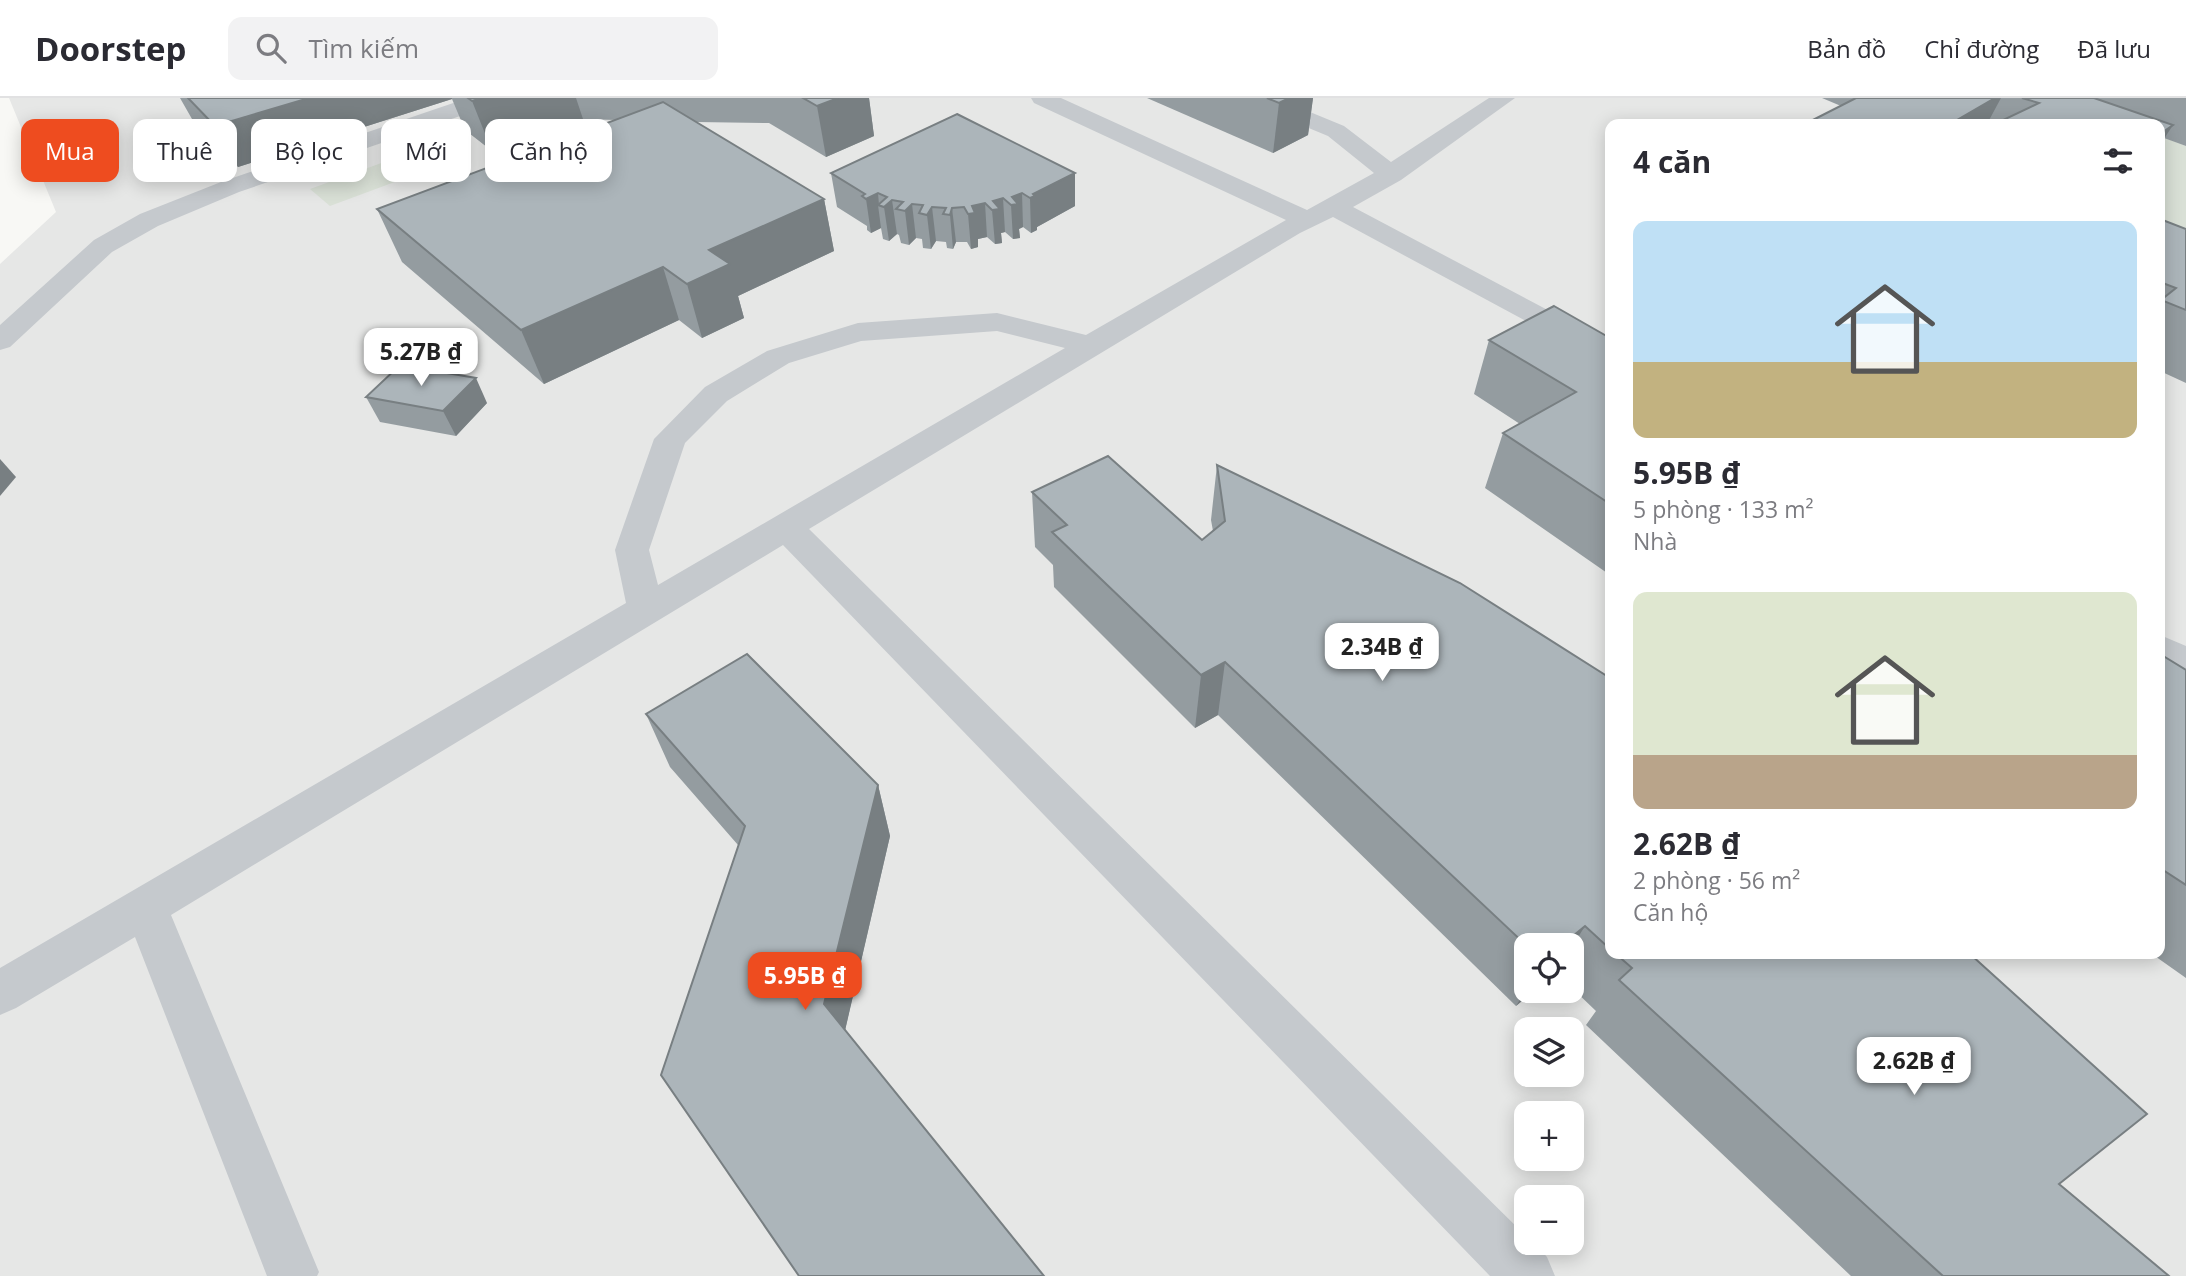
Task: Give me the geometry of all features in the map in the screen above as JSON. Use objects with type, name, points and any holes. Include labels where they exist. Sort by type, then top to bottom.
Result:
[{"type":"street","points":[[0,341],[103,246],[149,220],[257,178],[490,98]]},
{"type":"street","points":[[1042,98],[1322,214],[1605,353]]},
{"type":"street","points":[[1256,98],[1336,131],[1392,175]]},
{"type":"street","points":[[0,992],[1292,227],[1322,214],[1392,175],[1503,98]]},
{"type":"street","points":[[646,610],[632,550],[670,439],[716,394],[778,357],[858,332],[997,322],[1060,336],[1090,347]]},
{"type":"street","points":[[786,527],[1528,1276]]},
{"type":"street","points":[[2165,652],[2186,663]]},
{"type":"street","points":[[145,907],[292,1272]]},
{"type":"shaded area","points":[[9,98],[2186,98],[2186,1276],[0,1276],[0,264],[56,212],[44,182],[119,182],[119,119],[21,119],[21,127]]},
{"type":"shaded area","points":[[2165,138],[2186,146],[2186,269],[2165,284]]},
{"type":"shaded area","points":[[381,163],[381,182],[395,182],[330,206],[310,189],[329,182],[367,182],[367,168]]},
{"type":"building","points":[[188,98],[309,98],[237,119],[208,119]]},
{"type":"building","points":[[803,98],[838,98],[817,106]]},
{"type":"building","points":[[1267,98],[1289,98],[1279,103]]},
{"type":"building","points":[[1856,98],[1995,98],[1959,119],[1815,119]]},
{"type":"building","points":[[2022,98],[2094,98],[2155,119],[2005,119],[2039,103]]},
{"type":"building","points":[[663,102],[824,199],[709,250],[730,264],[687,284],[663,267],[521,330],[377,209],[449,182],[471,182],[471,174],[485,169],[485,182],[612,182],[612,121]]},
{"type":"building","points":[[957,114],[1075,173],[1030,198],[1022,193],[1012,197],[1018,204],[1011,205],[1003,198],[993,201],[1000,209],[992,210],[985,203],[972,206],[975,213],[968,214],[964,207],[952,208],[950,215],[943,214],[946,208],[932,207],[927,215],[919,213],[923,205],[912,204],[905,211],[896,209],[903,202],[892,200],[884,207],[878,205],[887,197],[878,193],[866,199],[862,196],[865,194],[831,173]]},
{"type":"building","points":[[2165,122],[2173,125],[2165,131]]},
{"type":"building","points":[[2165,221],[2186,229],[2186,310],[2165,302],[2165,297],[2176,288],[2165,284]]},
{"type":"building","points":[[1554,306],[1605,335],[1605,501],[1503,433],[1576,392],[1489,340]]},
{"type":"building","points":[[400,365],[476,378],[443,411],[366,397]]},
{"type":"building","points":[[1108,456],[1202,540],[1225,521],[1217,465],[1460,583],[1605,675],[1605,944],[1585,926],[1577,933],[1514,934],[1225,662],[1201,675],[1052,532],[1067,525],[1032,492]]},
{"type":"building","points":[[747,654],[878,785],[824,1004],[1044,1276],[799,1276],[661,1075],[745,826],[646,714]]},
{"type":"building","points":[[2165,657],[2186,670],[2186,885],[2165,871]]},
{"type":"building","points":[[1622,959],[1976,959],[2147,1114],[2059,1184],[2169,1276],[1943,1276],[1619,980],[1632,968]]}]
